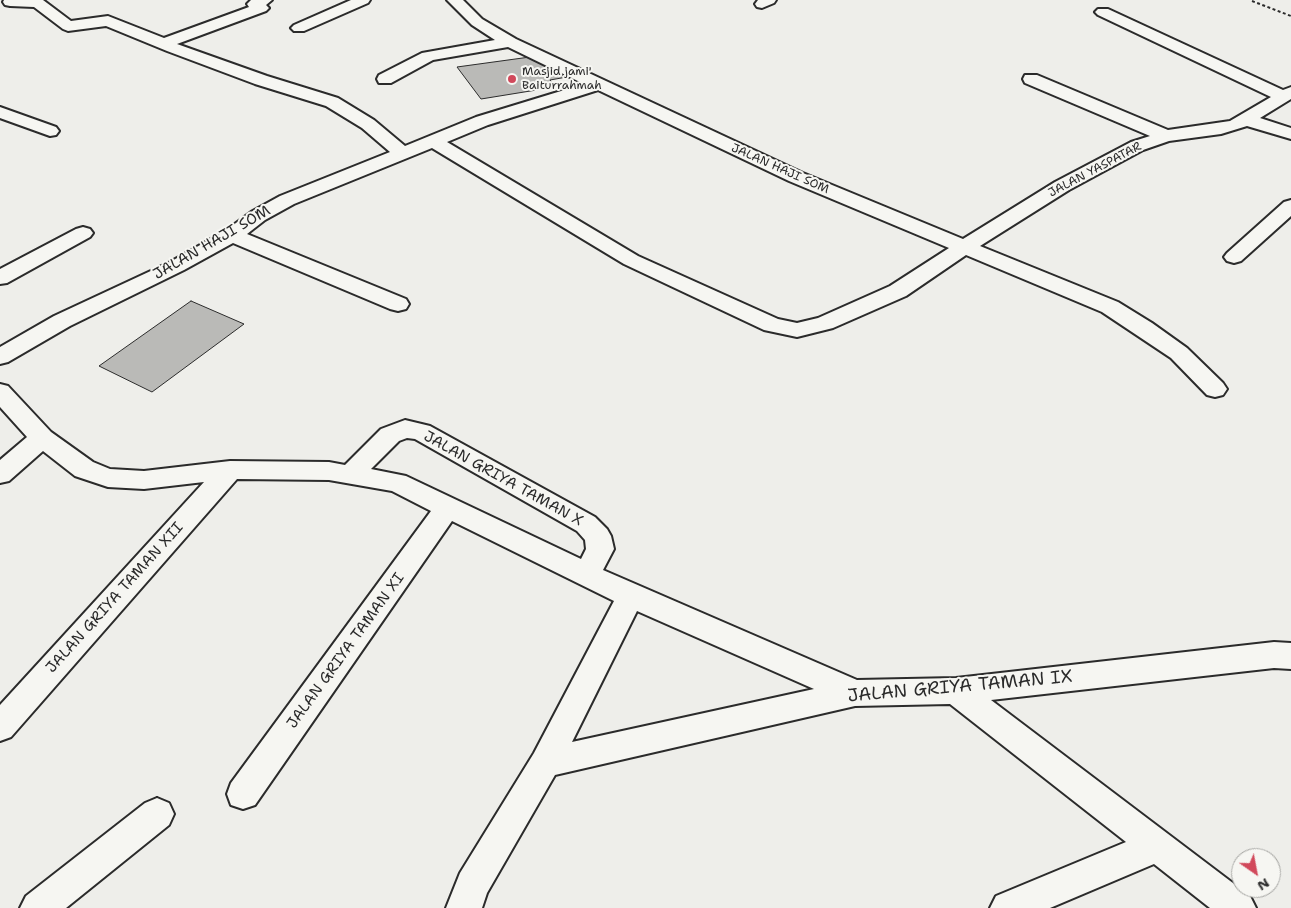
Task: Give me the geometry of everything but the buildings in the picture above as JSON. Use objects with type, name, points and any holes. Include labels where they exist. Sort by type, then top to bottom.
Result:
[{"type":"street","points":[[163,44],[261,8],[254,4],[265,0]]},
{"type":"street","points":[[322,0],[345,8]]},
{"type":"street","points":[[299,28],[363,0]]},
{"type":"street","name":"JALAN HAJI SOM","points":[[454,0],[477,22],[510,42],[796,177],[963,248],[1110,307],[1179,353],[1215,389]]},
{"type":"street","points":[[8,3],[38,3],[68,26],[108,20],[163,44],[261,80],[332,102],[368,124],[403,154]]},
{"type":"street","points":[[1103,12],[1287,94]]},
{"type":"street","points":[[385,79],[428,56],[510,42]]},
{"type":"street","points":[[1031,79],[1166,136]]},
{"type":"street","name":"JALAN HAJI SOM","points":[[0,357],[62,321],[177,266],[232,235],[258,216],[287,200],[491,118],[600,84]]},
{"type":"street","name":"JALAN YASPATAR","points":[[432,141],[631,260],[764,322],[797,330],[825,323],[898,292],[963,248],[1062,186],[1112,158],[1137,146],[1166,136],[1222,129],[1247,120],[1287,94]]},
{"type":"street","points":[[0,112],[50,131]]},
{"type":"street","points":[[1247,120],[1291,134]]},
{"type":"street","points":[[1234,257],[1291,206]]},
{"type":"street","points":[[0,278],[83,233]]},
{"type":"street","points":[[232,235],[398,304]]},
{"type":"street","points":[[0,392],[42,438],[84,469],[108,478],[144,480],[230,470],[329,472],[397,483],[632,596],[855,692]]},
{"type":"street","name":"JALAN GRIYA TAMAN X","points":[[350,475],[390,436],[405,430],[421,432],[586,524],[598,536],[600,549],[587,574]]},
{"type":"street","points":[[0,474],[42,438]]},
{"type":"street","name":"JALAN GRIYA TAMAN XII","points":[[0,727],[230,470]]},
{"type":"street","name":"JALAN GRIYA TAMAN XI","points":[[243,794],[448,507]]},
{"type":"street","points":[[464,908],[472,886],[545,763],[632,596]]},
{"type":"street","name":"JALAN GRIYA TAMAN IX","points":[[545,763],[855,692],[956,691],[1285,659]]},
{"type":"street","points":[[956,691],[1238,908]]},
{"type":"street","points":[[38,908],[157,814]]},
{"type":"street","points":[[1008,908],[1158,846]]},
{"type":"path","points":[[1252,1],[1291,16]]},
{"type":"place","name":"Masjid jami' Baiturrahmah","points":[[512,79]]}]
